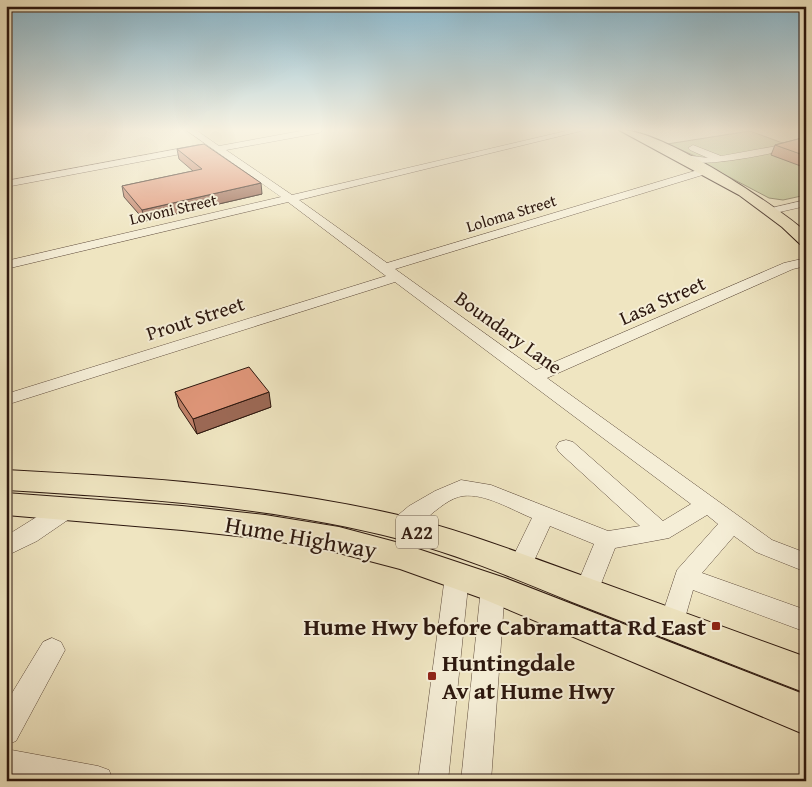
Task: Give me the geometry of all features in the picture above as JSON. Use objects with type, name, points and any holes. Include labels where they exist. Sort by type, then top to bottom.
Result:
[{"type":"highway","name":"Hume Highway","points":[[6,480],[127,488],[267,502],[399,527],[449,542],[506,578],[806,715]]},
{"type":"highway","name":"Hume Highway","points":[[6,504],[182,518],[293,532],[338,540],[402,557],[457,576],[506,578],[586,592],[806,675]]},
{"type":"main road","points":[[695,167],[770,211],[806,241]]},
{"type":"street","points":[[6,184],[103,167]]},
{"type":"street","name":"Boundary Lane","points":[[245,167],[764,546],[806,563]]},
{"type":"street","name":"Lovoni Street","points":[[6,265],[423,167]]},
{"type":"street","name":"Loloma Street","points":[[391,273],[705,172]]},
{"type":"street","points":[[770,211],[806,203]]},
{"type":"street","name":"Lasa Street","points":[[535,377],[789,266],[806,262]]},
{"type":"street","name":"Prout Street","points":[[6,400],[391,273]]},
{"type":"street","points":[[566,446],[661,532]]},
{"type":"street","points":[[399,527],[442,496],[461,488],[484,490],[607,540],[661,532],[707,504]]},
{"type":"street","points":[[6,547],[67,509]]},
{"type":"street","points":[[476,781],[506,578],[544,516]]},
{"type":"street","points":[[672,624],[685,577],[732,523]]},
{"type":"street","points":[[586,592],[592,573],[607,540]]},
{"type":"street","points":[[433,781],[457,576]]},
{"type":"street","points":[[685,577],[806,621]]},
{"type":"street","points":[[6,731],[52,650]]},
{"type":"street","points":[[6,764],[98,781]]},
{"type":"green space","points":[[710,167],[806,167],[806,195],[783,200],[769,198]]},
{"type":"building","points":[[199,167],[237,167],[261,183],[142,210],[122,186],[202,169]]},
{"type":"building","points":[[249,367],[269,392],[193,419],[175,392]]},
{"type":"place","name":"Hume Hwy before Cabramatta Rd East","points":[[716,626]]},
{"type":"place","name":"Huntingdale Av at Hume Hwy","points":[[432,676]]}]
